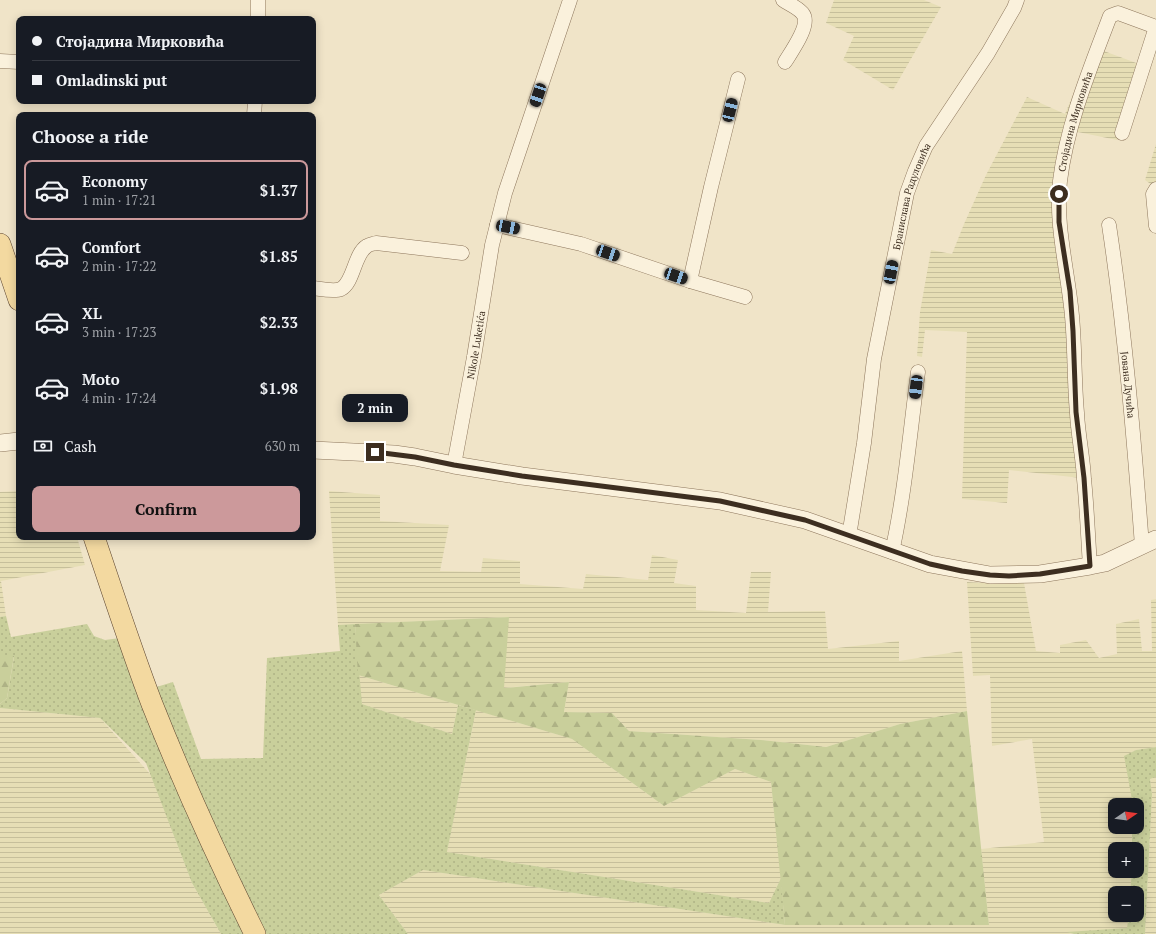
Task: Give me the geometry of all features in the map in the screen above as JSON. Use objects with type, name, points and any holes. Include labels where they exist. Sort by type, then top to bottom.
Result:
[{"type":"main road","points":[[0,244],[4,266],[16,293]]},
{"type":"main road","points":[[95,540],[118,610],[155,711],[181,773],[255,934]]},
{"type":"street","points":[[258,0],[258,16]]},
{"type":"street","name":"Nikole Luketića","points":[[454,465],[474,357],[492,245],[505,193],[570,0]]},
{"type":"street","points":[[783,0],[804,15],[806,22],[803,31],[785,62]]},
{"type":"street","name":"Бранислава Радуловића","points":[[850,536],[864,443],[874,359],[907,193],[926,146],[988,53],[1018,0]]},
{"type":"street","name":"Стојадина Мирковића","points":[[1090,566],[1084,478],[1076,412],[1070,291],[1058,208],[1064,154],[1082,93],[1110,16],[1118,13],[1156,27],[1122,133]]},
{"type":"street","points":[[0,61],[16,62]]},
{"type":"street","points":[[690,281],[711,187],[738,80]]},
{"type":"street","points":[[1156,189],[1153,194],[1156,226]]},
{"type":"street","points":[[497,225],[581,244],[690,281],[745,297]]},
{"type":"street","name":"Јована Дучића","points":[[1109,225],[1149,543]]},
{"type":"street","points":[[316,288],[341,289],[347,283],[363,250],[368,245],[376,243],[462,253]]},
{"type":"street","points":[[892,552],[907,461],[918,372]]},
{"type":"street","points":[[0,443],[16,441]]},
{"type":"street","points":[[316,450],[394,454],[522,476],[720,501],[805,520],[892,552],[930,564],[990,575],[1040,574],[1105,563],[1149,543]]},
{"type":"shaded area","points":[[834,0],[924,0],[941,7],[893,90],[843,60],[854,36],[826,23]]},
{"type":"shaded area","points":[[1093,47],[1139,64],[1117,140],[1073,131],[1057,216],[1081,478],[1009,470],[1007,503],[962,499],[967,332],[925,330],[922,357],[917,356],[920,312],[931,250],[952,254],[986,175],[1027,97],[1065,114]]},
{"type":"shaded area","points":[[1156,144],[1156,183],[1152,185],[1145,180]]},
{"type":"shaded area","points":[[16,491],[16,540],[78,540],[85,565],[1,581],[6,616],[0,617],[0,492]]},
{"type":"shaded area","points":[[329,491],[380,495],[380,521],[449,525],[440,571],[481,572],[483,558],[520,561],[520,584],[583,589],[586,574],[648,580],[652,555],[678,560],[674,583],[696,586],[696,610],[746,613],[751,572],[771,572],[768,612],[825,611],[828,649],[899,641],[899,661],[962,651],[967,711],[900,724],[826,747],[761,740],[629,731],[612,713],[564,712],[569,682],[503,688],[508,617],[338,625]]},
{"type":"shaded area","points":[[967,582],[1001,584],[1024,583],[1036,651],[1060,653],[1060,645],[1086,640],[1099,658],[1117,654],[1116,624],[1139,619],[1142,651],[1152,651],[1151,600],[1156,599],[1156,747],[1136,750],[1125,756],[1133,798],[1108,798],[1108,834],[1133,834],[1132,842],[1108,842],[1108,878],[1131,878],[1131,886],[1108,886],[1108,922],[1128,922],[1128,928],[1069,933],[1074,934],[408,934],[379,895],[423,870],[785,925],[989,925],[981,849],[1044,842],[1032,739],[992,746],[990,675],[973,676]]},
{"type":"shaded area","points":[[358,675],[458,705],[452,734],[362,704]]},
{"type":"shaded area","points":[[0,708],[100,718],[151,775],[192,883],[221,934],[0,934]]},
{"type":"shaded area","points":[[476,710],[572,739],[664,806],[735,769],[771,782],[781,878],[769,903],[447,852]]},
{"type":"shaded area","points":[[1156,777],[1156,934],[1145,934],[1152,794],[1150,779]]},
{"type":"green space","points":[[6,616],[11,637],[87,624],[94,636],[105,640],[120,638],[248,934],[221,934],[192,883],[146,763],[100,718],[0,708],[0,704],[7,698],[14,657],[0,657],[0,617]]},
{"type":"green space","points":[[509,617],[504,688],[569,682],[564,712],[612,713],[629,731],[761,740],[826,747],[900,724],[967,711],[989,925],[785,925],[771,782],[735,769],[664,806],[572,739],[358,675],[355,624]]},
{"type":"green space","points":[[355,624],[362,704],[452,734],[458,705],[476,710],[447,852],[769,903],[781,878],[785,925],[423,870],[379,895],[408,934],[262,934],[153,688],[173,682],[201,759],[263,758],[267,658],[340,651],[338,625]]},
{"type":"green space","points":[[14,656],[7,698],[0,704],[0,657]]},
{"type":"green space","points":[[1156,747],[1156,777],[1150,779],[1152,794],[1145,934],[1074,934],[1067,932],[1127,928],[1128,922],[1144,922],[1144,886],[1131,886],[1131,878],[1144,878],[1144,842],[1132,842],[1132,834],[1144,834],[1144,798],[1132,798],[1124,756],[1136,750]]},
{"type":"route","points":[[375,452],[415,457],[522,476],[720,501],[805,520],[930,564],[962,571],[1009,576],[1040,574],[1090,566],[1084,478],[1076,412],[1070,291],[1059,222],[1059,194]]}]
